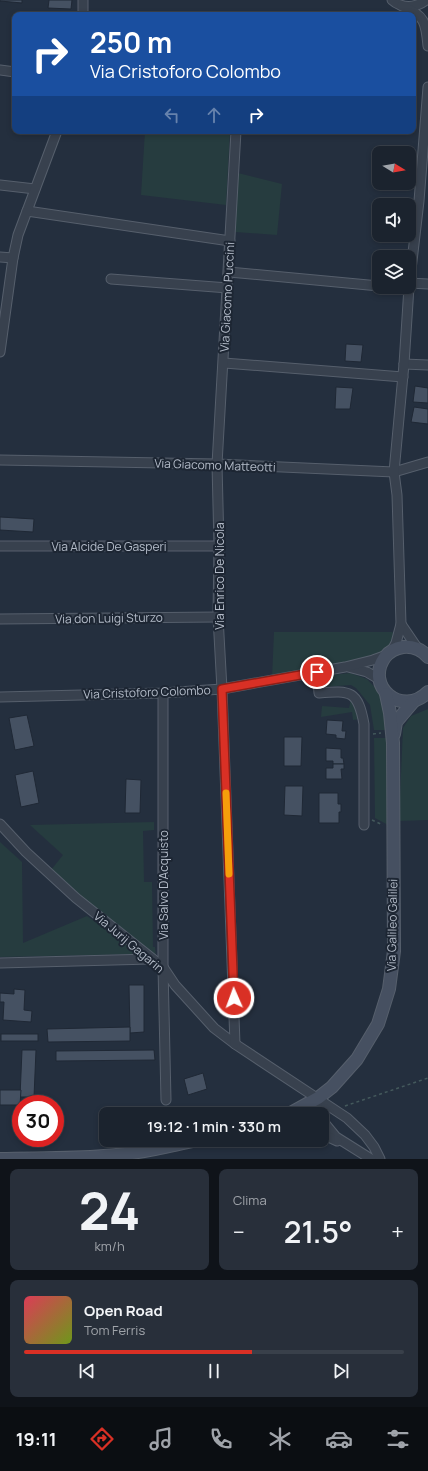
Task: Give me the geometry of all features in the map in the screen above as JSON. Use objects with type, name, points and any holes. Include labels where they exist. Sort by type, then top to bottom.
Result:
[{"type":"street","points":[[82,12],[83,0]]},
{"type":"street","points":[[392,0],[415,12]]},
{"type":"street","points":[[402,6],[419,5],[426,0]]},
{"type":"street","points":[[416,13],[419,14],[423,20],[426,28],[428,46]]},
{"type":"street","points":[[0,70],[12,72]]},
{"type":"street","points":[[413,250],[419,201],[428,87]]},
{"type":"street","points":[[0,352],[13,258],[18,234],[56,134]]},
{"type":"street","name":"Via Giacomo Puccini","points":[[218,464],[236,134]]},
{"type":"street","points":[[0,185],[35,189]]},
{"type":"street","points":[[27,211],[230,241]]},
{"type":"street","points":[[0,257],[13,258]]},
{"type":"street","points":[[228,272],[372,285]]},
{"type":"street","points":[[111,279],[228,288]]},
{"type":"street","points":[[416,285],[428,284]]},
{"type":"street","points":[[379,679],[379,670],[382,662],[396,643],[402,624],[397,495],[394,472],[403,377],[408,294]]},
{"type":"street","points":[[224,363],[403,377]]},
{"type":"street","points":[[404,364],[428,365]]},
{"type":"street","name":"Via Giacomo Matteotti","points":[[0,460],[218,464],[394,472],[428,462]]},
{"type":"street","name":"Via Enrico De Nicola","points":[[218,464],[218,617],[235,1044]]},
{"type":"street","name":"Via Alcide De Gasperi","points":[[0,546],[219,546]]},
{"type":"street","name":"Via don Luigi Sturzo","points":[[0,620],[218,617]]},
{"type":"street","points":[[402,624],[425,654]]},
{"type":"street","points":[[389,653],[399,648],[409,647],[425,654]]},
{"type":"street","name":"Via Cristoforo Colombo","points":[[0,697],[164,693],[222,689],[345,667],[373,660],[389,653]]},
{"type":"street","name":"Via Cristoforo Colombo","points":[[345,667],[367,672],[379,679]]},
{"type":"street","points":[[317,672],[319,692],[341,691],[350,693],[357,698],[362,708],[364,724],[364,825]]},
{"type":"street","name":"Via Galileo Galilei","points":[[302,1107],[318,1098],[344,1074],[357,1059],[378,1024],[389,989],[394,951],[393,743],[390,713],[386,694],[379,679]]},
{"type":"street","name":"Via Galileo Galilei","points":[[393,743],[396,722],[413,702],[423,697],[428,692]]},
{"type":"street","name":"Via Salvo D’Acquisto","points":[[164,693],[163,967],[166,1100]]},
{"type":"street","points":[[386,694],[399,701],[413,702]]},
{"type":"street","name":"Via Jurij Gagarin","points":[[0,824],[26,852],[76,898],[163,967],[175,985],[214,1028],[235,1044],[336,1109],[358,1126],[374,1147],[380,1159]]},
{"type":"street","points":[[0,963],[151,959]]},
{"type":"street","points":[[317,1107],[318,1098]]},
{"type":"street","points":[[329,1128],[336,1137],[371,1159]]},
{"type":"street","points":[[329,1137],[348,1145]]},
{"type":"street","points":[[0,1159],[104,1156],[161,1147]]},
{"type":"path","points":[[336,1109],[428,1078]]},
{"type":"green space","points":[[145,134],[230,134],[226,205],[141,195]]},
{"type":"green space","points":[[238,173],[282,184],[277,235],[235,232]]},
{"type":"green space","points":[[274,632],[392,632],[395,634],[393,645],[386,651],[371,659],[272,678]]},
{"type":"green space","points":[[350,673],[367,679],[379,692],[385,707],[387,730],[374,730],[370,705],[356,688],[351,685],[323,687],[323,676]]},
{"type":"green space","points":[[351,699],[353,700],[361,719],[353,720],[352,712],[321,717],[322,706],[349,708]]},
{"type":"green space","points":[[428,709],[428,820],[399,821],[403,728],[411,716]]},
{"type":"green space","points":[[374,738],[387,738],[388,825],[375,818]]},
{"type":"green space","points":[[154,822],[154,830],[143,831],[144,882],[152,882],[153,947],[155,947],[156,958],[79,896],[51,870],[63,855],[30,825]]},
{"type":"green space","points":[[0,842],[22,862],[23,943],[87,916],[140,954],[0,957]]},
{"type":"building","points":[[22,0],[22,3],[0,1]]},
{"type":"building","points":[[49,0],[72,0],[71,9],[48,8]]},
{"type":"building","points":[[346,344],[363,345],[361,362],[345,361]]},
{"type":"building","points":[[415,386],[428,388],[428,403],[413,402]]},
{"type":"building","points":[[336,387],[353,388],[350,409],[335,409]]},
{"type":"building","points":[[414,407],[428,409],[428,424],[411,422]]},
{"type":"building","points":[[0,517],[34,519],[33,532],[0,530]]},
{"type":"building","points":[[27,715],[34,746],[15,750],[9,718]]},
{"type":"building","points":[[327,720],[343,721],[342,731],[346,731],[345,739],[336,738],[336,735],[326,734]]},
{"type":"building","points":[[284,737],[302,737],[301,766],[284,766]]},
{"type":"building","points":[[326,748],[341,749],[341,758],[343,758],[344,764],[333,764],[333,761],[326,761]]},
{"type":"building","points":[[333,764],[344,764],[344,769],[341,769],[342,779],[326,779],[326,768],[333,768]]},
{"type":"building","points":[[33,771],[39,803],[21,807],[15,775]]},
{"type":"building","points":[[126,779],[141,780],[140,813],[125,813]]},
{"type":"building","points":[[285,786],[303,786],[302,816],[284,815]]},
{"type":"building","points":[[319,793],[338,793],[338,804],[341,804],[339,823],[319,823]]},
{"type":"building","points":[[129,985],[144,985],[144,1032],[130,1033]]},
{"type":"building","points":[[14,989],[25,990],[24,1010],[32,1011],[31,1022],[3,1020],[4,1002],[0,1002],[0,993],[14,994]]},
{"type":"building","points":[[130,1027],[130,1041],[48,1042],[47,1029]]},
{"type":"building","points":[[1,1034],[38,1034],[38,1041],[1,1041]]},
{"type":"building","points":[[22,1050],[36,1050],[34,1095],[20,1095]]},
{"type":"building","points":[[154,1050],[155,1060],[56,1061],[56,1051]]},
{"type":"building","points":[[203,1073],[207,1089],[188,1095],[184,1079]]},
{"type":"building","points":[[0,1090],[21,1090],[21,1095],[12,1095],[12,1105],[0,1105]]},
{"type":"slow traffic","points":[[226,793],[229,874]]},
{"type":"route","points":[[234,998],[222,689],[317,672]]}]
